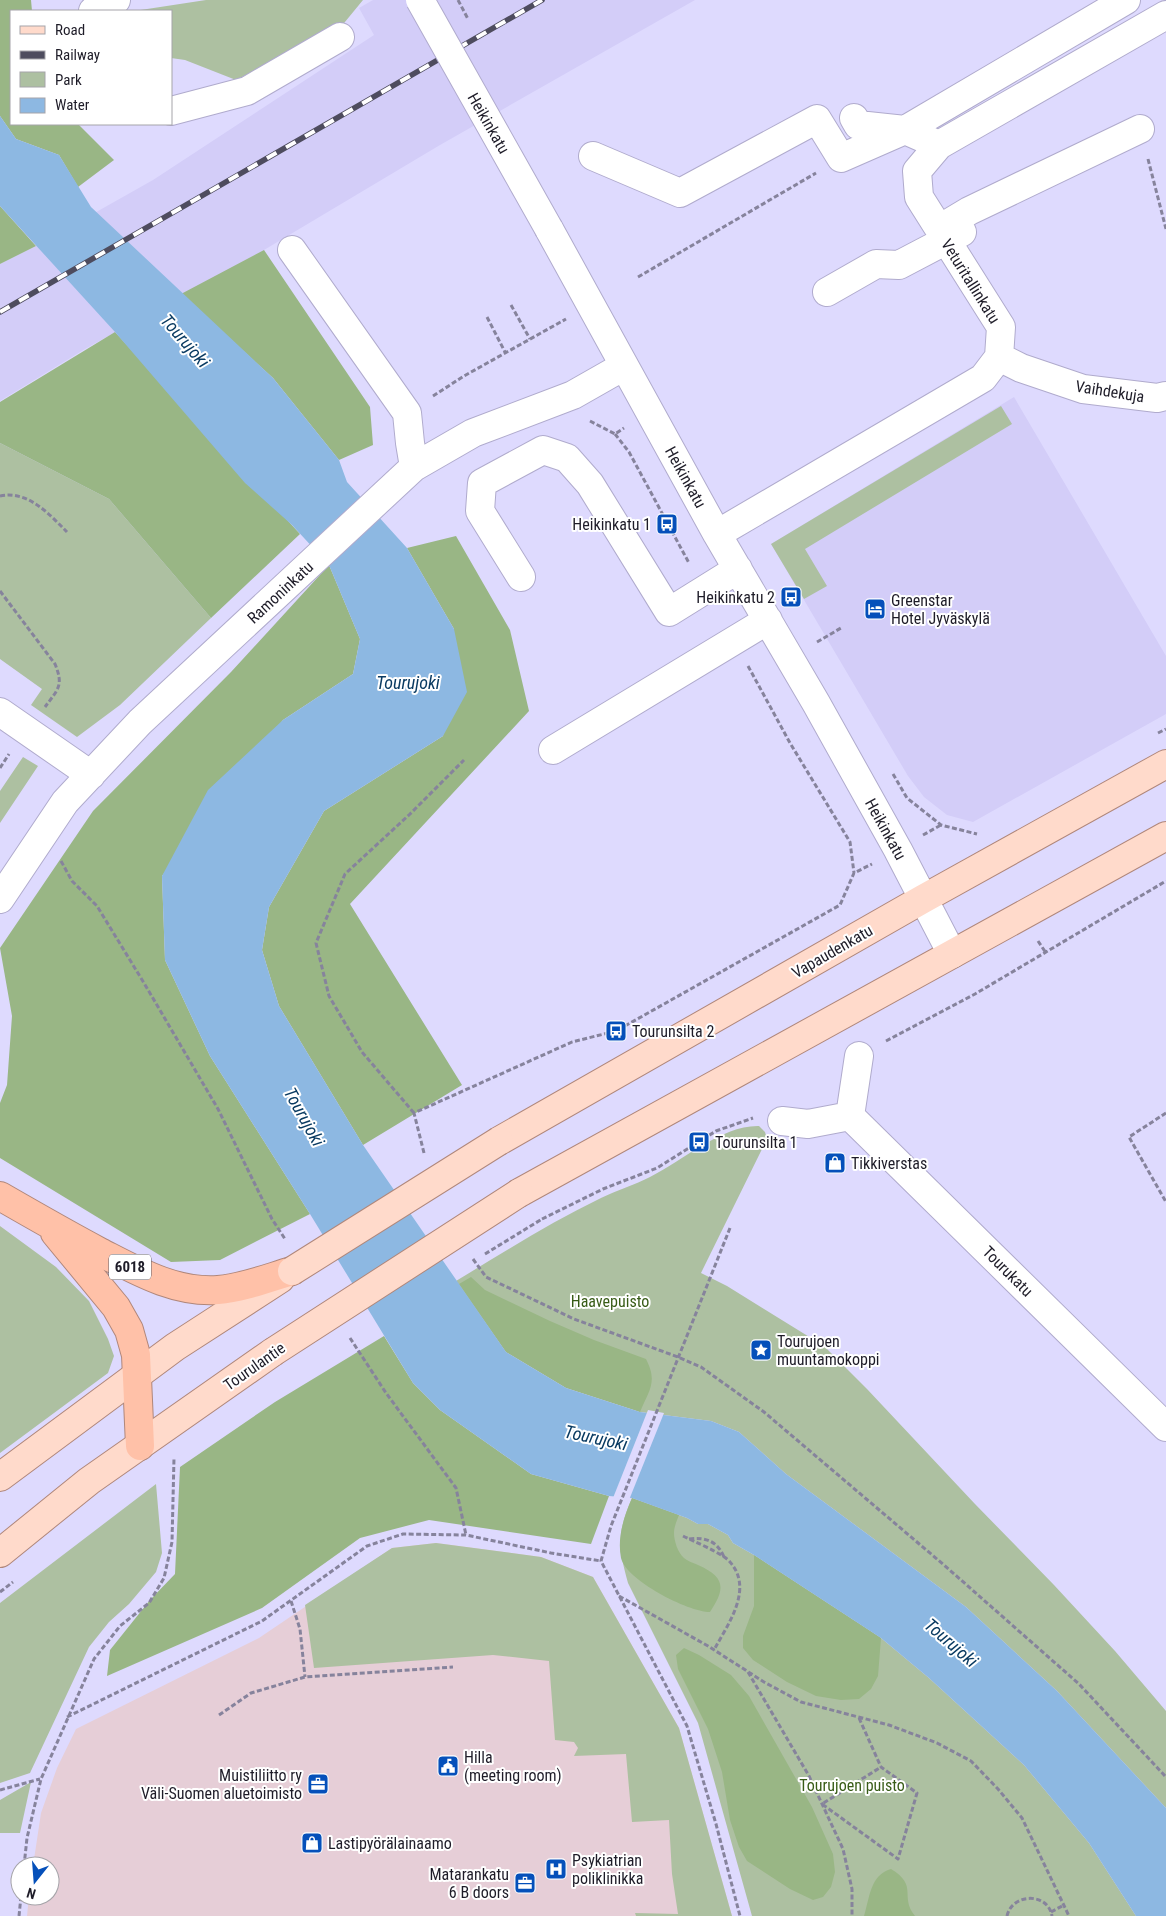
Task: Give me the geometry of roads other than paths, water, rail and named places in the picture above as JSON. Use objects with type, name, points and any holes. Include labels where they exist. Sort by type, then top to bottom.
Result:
[{"type":"highway","name":"6018","points":[[0,1196],[47,1224],[145,1276],[226,1299],[292,1271]]},
{"type":"highway","points":[[47,1224],[116,1307],[129,1330],[136,1355],[140,1446]]},
{"type":"main road","name":"Vapaudenkatu","points":[[292,1271],[499,1141],[923,899],[1166,764]]},
{"type":"main road","points":[[952,954],[1166,836]]},
{"type":"main road","name":"Tourulantie","points":[[0,1554],[90,1481],[273,1352],[519,1193],[952,954]]},
{"type":"main road","points":[[0,1476],[175,1347],[226,1299]]},
{"type":"street","points":[[95,10],[116,0]]},
{"type":"street","name":"Heikinkatu","points":[[420,0],[717,534],[894,842],[952,954]]},
{"type":"street","points":[[593,156],[680,193],[817,119],[841,158],[905,130],[1126,0]]},
{"type":"street","name":"Veturitallinkatu","points":[[999,357],[1001,327],[949,234],[919,196],[918,171],[939,145],[1166,15]]},
{"type":"street","points":[[172,111],[246,91],[340,37]]},
{"type":"street","points":[[831,140],[856,122],[905,130],[939,145]]},
{"type":"street","points":[[827,292],[876,264],[899,265],[949,234],[969,211],[1140,129]]},
{"type":"street","points":[[292,250],[407,413],[414,467]]},
{"type":"street","points":[[717,534],[983,378],[999,357]]},
{"type":"street","name":"Vaihdekuja","points":[[999,357],[1020,368],[1083,390],[1157,398],[1166,396]]},
{"type":"street","name":"Ramoninkatu","points":[[0,899],[65,802],[140,722],[414,467],[473,433],[573,395],[624,366]]},
{"type":"street","points":[[522,577],[480,511],[482,483],[543,450],[567,458],[590,484],[669,612],[738,568]]},
{"type":"street","points":[[552,750],[768,620]]},
{"type":"street","points":[[0,712],[91,775]]},
{"type":"street","points":[[782,1122],[808,1124],[850,1116],[859,1056]]},
{"type":"street","name":"Tourukatu","points":[[850,1116],[1166,1427]]},
{"type":"water","name":"Tourujoki","points":[[0,116],[16,139],[59,155],[91,207],[273,378],[339,460],[347,482],[407,548],[454,629],[467,692],[443,736],[324,811],[269,907],[262,950],[279,1006],[363,1145],[506,1352],[566,1388],[640,1412],[711,1421],[739,1432],[786,1474],[966,1607],[1057,1691],[1166,1808],[1166,1916],[1136,1916],[1089,1843],[1024,1765],[929,1678],[881,1638],[733,1543],[728,1535],[708,1524],[698,1524],[687,1518],[632,1498],[609,1496],[531,1474],[440,1410],[413,1383],[310,1214],[210,1056],[165,960],[162,876],[208,790],[283,720],[353,674],[360,639],[329,565],[292,525],[245,483],[115,332],[0,206]]},
{"type":"railway","points":[[0,312],[542,0]]},
{"type":"place","name":"Heikinkatu 1","points":[[667,524]]},
{"type":"place","name":"Heikinkatu 2","points":[[791,597]]},
{"type":"place","name":"Greenstar Hotel Jyväskylä","points":[[875,609]]},
{"type":"place","name":"Tourunsilta 2","points":[[616,1031]]},
{"type":"place","name":"Tourunsilta 1","points":[[699,1142]]},
{"type":"place","name":"Tikkiverstas","points":[[835,1163]]},
{"type":"place","name":"Tourujoen muuntamokoppi","points":[[761,1350]]},
{"type":"place","name":"Hilla (meeting room)","points":[[448,1766]]},
{"type":"place","name":"Muistiliitto ry Väli-Suomen aluetoimisto","points":[[318,1784]]},
{"type":"place","name":"Lastipyörälainaamo","points":[[312,1843]]},
{"type":"place","name":"Psykiatrian poliklinikka","points":[[556,1869]]},
{"type":"place","name":"Matarankatu 6 B doors","points":[[525,1883]]},
{"type":"park label","name":"Haavepuisto","points":[[610,1301]]},
{"type":"park label","name":"Tourujoen puisto","points":[[852,1785]]}]
